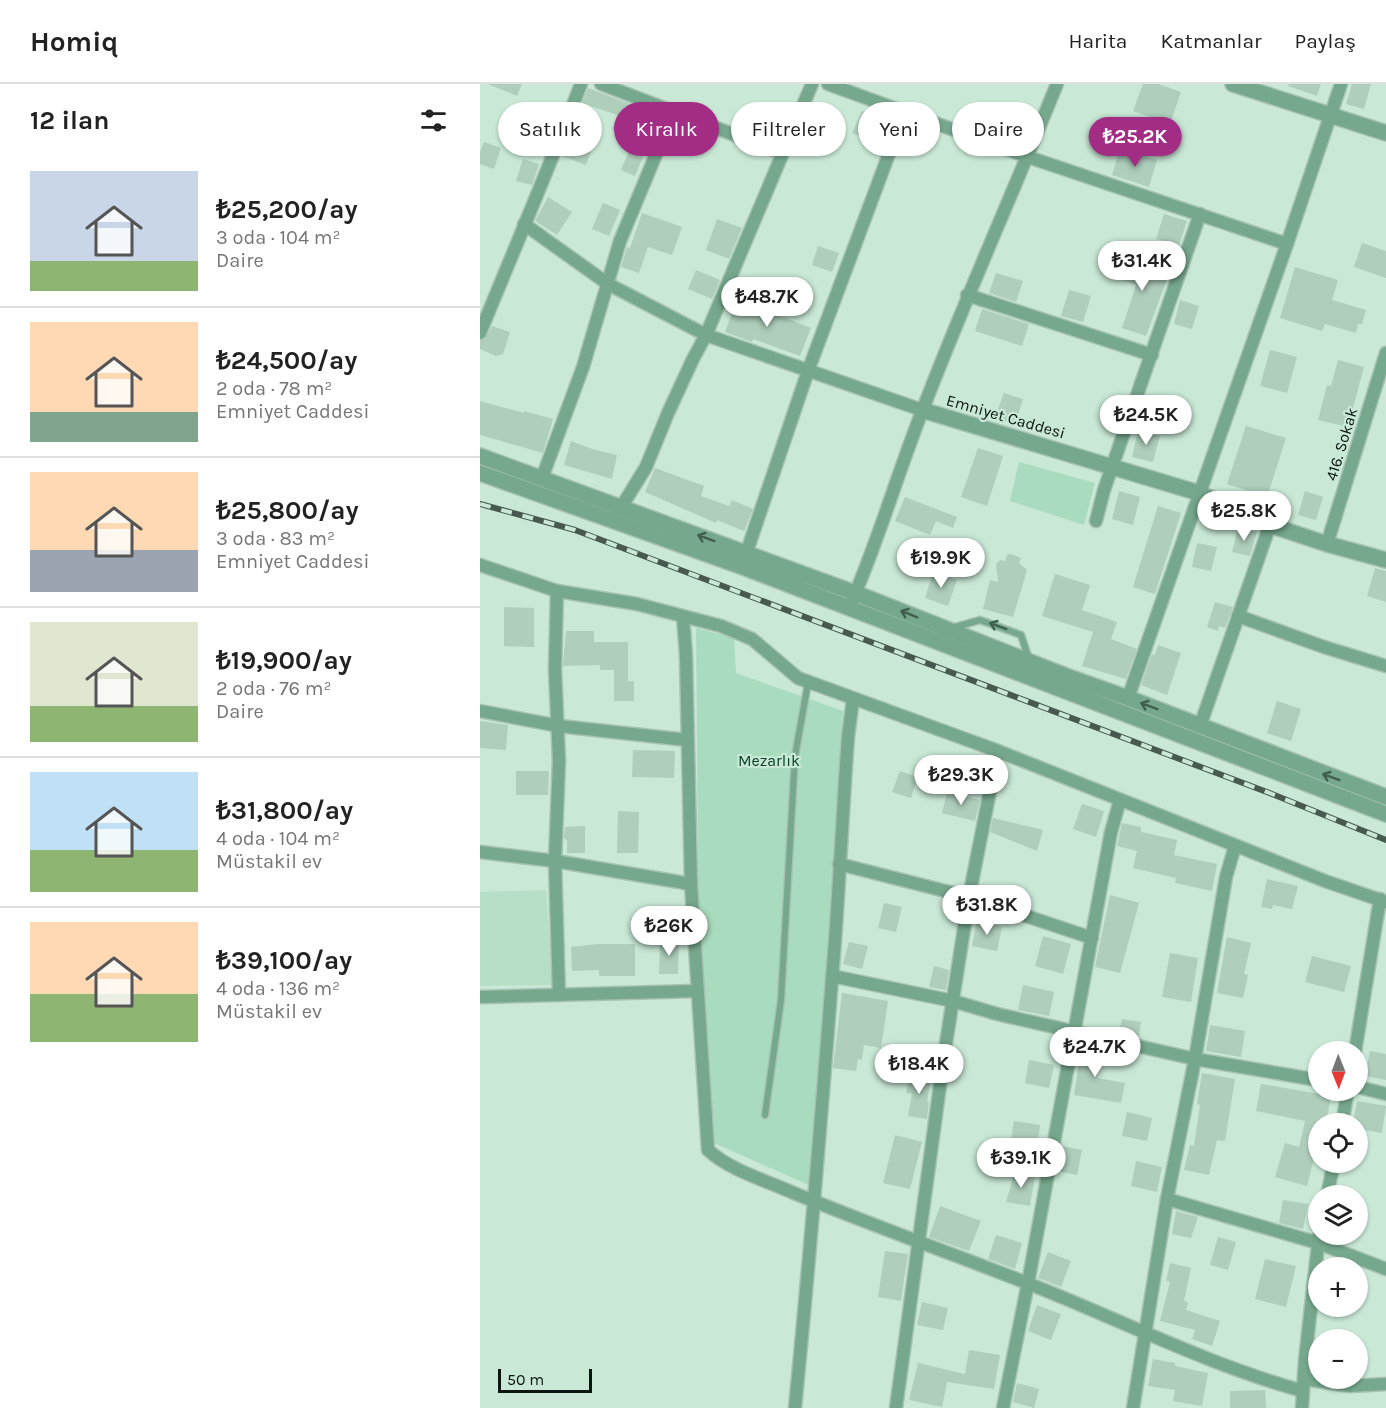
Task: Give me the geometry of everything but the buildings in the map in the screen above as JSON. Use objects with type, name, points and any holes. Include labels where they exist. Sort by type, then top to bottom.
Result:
[{"type":"street","points":[[480,333],[524,224],[543,184],[581,84]]},
{"type":"street","points":[[601,84],[650,102]]},
{"type":"street","points":[[804,102],[812,84]]},
{"type":"street","points":[[828,84],[879,102]]},
{"type":"street","points":[[849,608],[922,410],[1057,84]]},
{"type":"street","points":[[1233,84],[1386,133]]},
{"type":"street","points":[[1128,698],[1341,84]]},
{"type":"street","points":[[940,124],[1028,157],[1287,244]]},
{"type":"street","points":[[542,478],[584,367],[620,241],[655,156]]},
{"type":"street","points":[[622,506],[646,468],[668,413],[706,335],[781,156]]},
{"type":"street","points":[[744,560],[808,371],[888,156]]},
{"type":"street","points":[[1096,521],[1112,466],[1200,214]]},
{"type":"street","points":[[524,224],[608,284],[706,335],[922,410]]},
{"type":"street","points":[[968,295],[1152,355]]},
{"type":"street","name":"416. Sokak","points":[[1327,544],[1386,353]]},
{"type":"street","name":"Emniyet Caddesi","points":[[922,410],[1199,493],[1270,525],[1386,560]]},
{"type":"street","points":[[480,456],[622,506],[849,608],[1384,805]]},
{"type":"street","points":[[480,473],[744,560],[855,593],[1200,726],[1384,805]]},
{"type":"street","points":[[1200,726],[1270,525]]},
{"type":"street","points":[[480,565],[557,591],[637,604],[721,626],[752,639],[798,678],[808,683],[998,751],[1325,881],[1383,901],[1357,1041]]},
{"type":"street","points":[[557,591],[555,669],[559,726],[555,861],[559,996]]},
{"type":"street","points":[[1238,616],[1324,647],[1386,666]]},
{"type":"street","points":[[683,617],[696,992],[708,1150],[718,1159],[735,1168],[815,1202],[1028,1283],[1146,1334],[1269,1382],[1350,1386],[1386,1384]]},
{"type":"street","points":[[795,1408],[815,1202],[848,737],[854,699]]},
{"type":"street","points":[[480,711],[559,726],[687,740]]},
{"type":"street","points":[[897,1408],[953,1001],[969,897],[998,751]]},
{"type":"street","points":[[1003,1408],[1111,832],[1120,800]]},
{"type":"street","points":[[1133,1408],[1167,1199],[1195,1059],[1226,877],[1236,846]]},
{"type":"street","points":[[480,852],[555,861],[691,884]]},
{"type":"street","points":[[839,864],[969,897],[1092,939]]},
{"type":"street","points":[[832,976],[953,1001],[1074,1033],[1195,1059],[1308,1078]]},
{"type":"street","points":[[480,997],[696,992]]},
{"type":"street","points":[[1368,1090],[1386,1094]]},
{"type":"street","points":[[1167,1199],[1308,1236]]},
{"type":"street","points":[[1302,1408],[1318,1245]]},
{"type":"street","points":[[1332,1245],[1386,1269]]},
{"type":"lane","points":[[947,629],[980,620],[1021,635],[1030,662]]},
{"type":"lane","points":[[765,1115],[781,1000],[795,756],[808,683]]},
{"type":"shaded area","points":[[546,890],[553,985],[480,986],[480,892]]},
{"type":"green space","points":[[1019,462],[1095,483],[1084,525],[1010,501]]},
{"type":"green space","name":"Mezarlık","points":[[696,628],[734,638],[736,673],[843,711],[811,1186],[714,1143],[699,962]]},
{"type":"railway","points":[[480,504],[575,530],[1272,794],[1386,840]]}]
